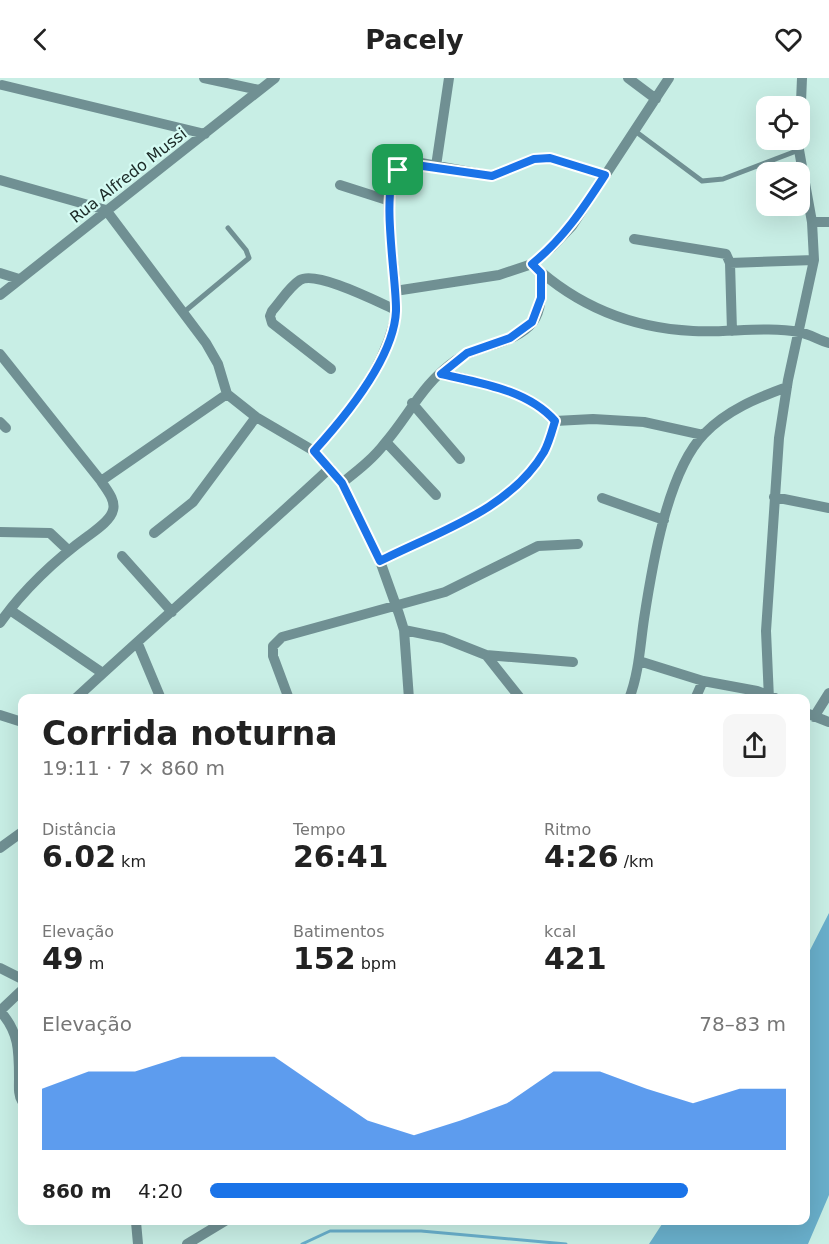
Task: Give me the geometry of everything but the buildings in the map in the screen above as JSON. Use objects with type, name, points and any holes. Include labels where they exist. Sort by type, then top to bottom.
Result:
[{"type":"street","points":[[204,78],[259,90]]},
{"type":"street","name":"Rua Alfredo Mussi","points":[[0,295],[275,78]]},
{"type":"street","points":[[436,166],[449,78]]},
{"type":"street","points":[[628,78],[656,99]]},
{"type":"street","points":[[395,291],[499,275],[532,264],[572,226],[669,78]]},
{"type":"street","points":[[801,96],[802,78]]},
{"type":"street","points":[[3,84],[206,134]]},
{"type":"street","points":[[772,694],[766,631],[774,497],[787,387],[814,260],[812,222],[799,150]]},
{"type":"street","points":[[314,451],[347,414],[374,371],[395,322],[390,201],[392,180],[398,170],[409,164],[436,166],[492,176],[534,159],[550,158],[605,175]]},
{"type":"street","points":[[0,180],[106,210],[184,312],[218,364],[227,394],[256,417],[314,451],[342,483],[380,561],[396,604],[404,630],[409,694]]},
{"type":"street","points":[[340,185],[390,201]]},
{"type":"street","points":[[812,222],[829,222]]},
{"type":"street","points":[[634,239],[719,252],[730,257],[732,331]]},
{"type":"street","points":[[730,263],[814,260]]},
{"type":"street","points":[[532,264],[541,273],[568,291],[620,319],[664,329],[798,332],[829,343]]},
{"type":"street","points":[[0,273],[19,279]]},
{"type":"street","points":[[342,483],[387,442],[412,403],[441,374],[467,353],[510,338],[532,322],[541,298],[541,273]]},
{"type":"street","points":[[331,369],[272,323],[270,316],[272,311],[295,284],[302,279],[318,278],[396,310]]},
{"type":"street","points":[[0,354],[101,481],[113,502],[111,515],[68,550],[0,623]]},
{"type":"street","points":[[441,374],[525,398],[543,408],[555,421]]},
{"type":"street","points":[[630,694],[639,660],[644,617],[664,520],[676,483],[703,435],[724,416],[751,401],[787,387]]},
{"type":"street","points":[[101,481],[227,394]]},
{"type":"street","points":[[412,403],[460,459]]},
{"type":"street","points":[[154,534],[194,502],[256,417]]},
{"type":"street","points":[[555,421],[593,419],[644,422],[703,435]]},
{"type":"street","points":[[380,561],[493,505],[535,465],[545,450],[555,421]]},
{"type":"street","points":[[387,442],[436,495]]},
{"type":"street","points":[[80,694],[101,672],[138,644],[330,468]]},
{"type":"street","points":[[774,497],[829,508]]},
{"type":"street","points":[[602,498],[664,520]]},
{"type":"street","points":[[0,532],[50,533],[68,550]]},
{"type":"street","points":[[287,694],[273,656],[276,640],[396,604],[445,592],[530,549],[545,544],[578,544]]},
{"type":"street","points":[[122,556],[172,612]]},
{"type":"street","points":[[10,610],[101,672]]},
{"type":"street","points":[[404,630],[443,638],[486,655],[573,662]]},
{"type":"street","points":[[138,644],[159,694]]},
{"type":"street","points":[[486,655],[517,694]]},
{"type":"street","points":[[639,660],[703,681],[763,694]]},
{"type":"street","points":[[697,694],[703,681]]},
{"type":"street","points":[[829,693],[810,715],[829,722]]},
{"type":"street","points":[[0,715],[18,721]]},
{"type":"street","points":[[0,848],[18,835]]},
{"type":"street","points":[[0,968],[18,977]]},
{"type":"street","points":[[18,994],[0,1011],[12,1026],[17,1040],[18,1064]]},
{"type":"street","points":[[136,1225],[138,1244]]},
{"type":"street","points":[[187,1244],[218,1225]]},
{"type":"lane","points":[[635,131],[702,182],[723,179],[799,150]]},
{"type":"lane","points":[[184,312],[249,258],[246,250],[228,228]]},
{"type":"water","points":[[829,913],[829,1195],[808,1244],[649,1244],[661,1225],[810,1225],[810,950]]},
{"type":"waterway","points":[[302,1244],[330,1231],[421,1231],[566,1244]]},
{"type":"route","points":[[550,158],[605,175],[572,226],[532,264],[541,273],[541,298],[538,312],[532,322],[510,338],[467,353],[441,374],[525,398],[543,408],[555,421],[545,450],[521,480],[493,505],[380,561],[342,483],[314,451],[347,414],[374,371],[395,322],[390,201],[392,180],[398,170],[409,164],[421,163],[492,176],[517,164],[534,159],[550,158]]}]
